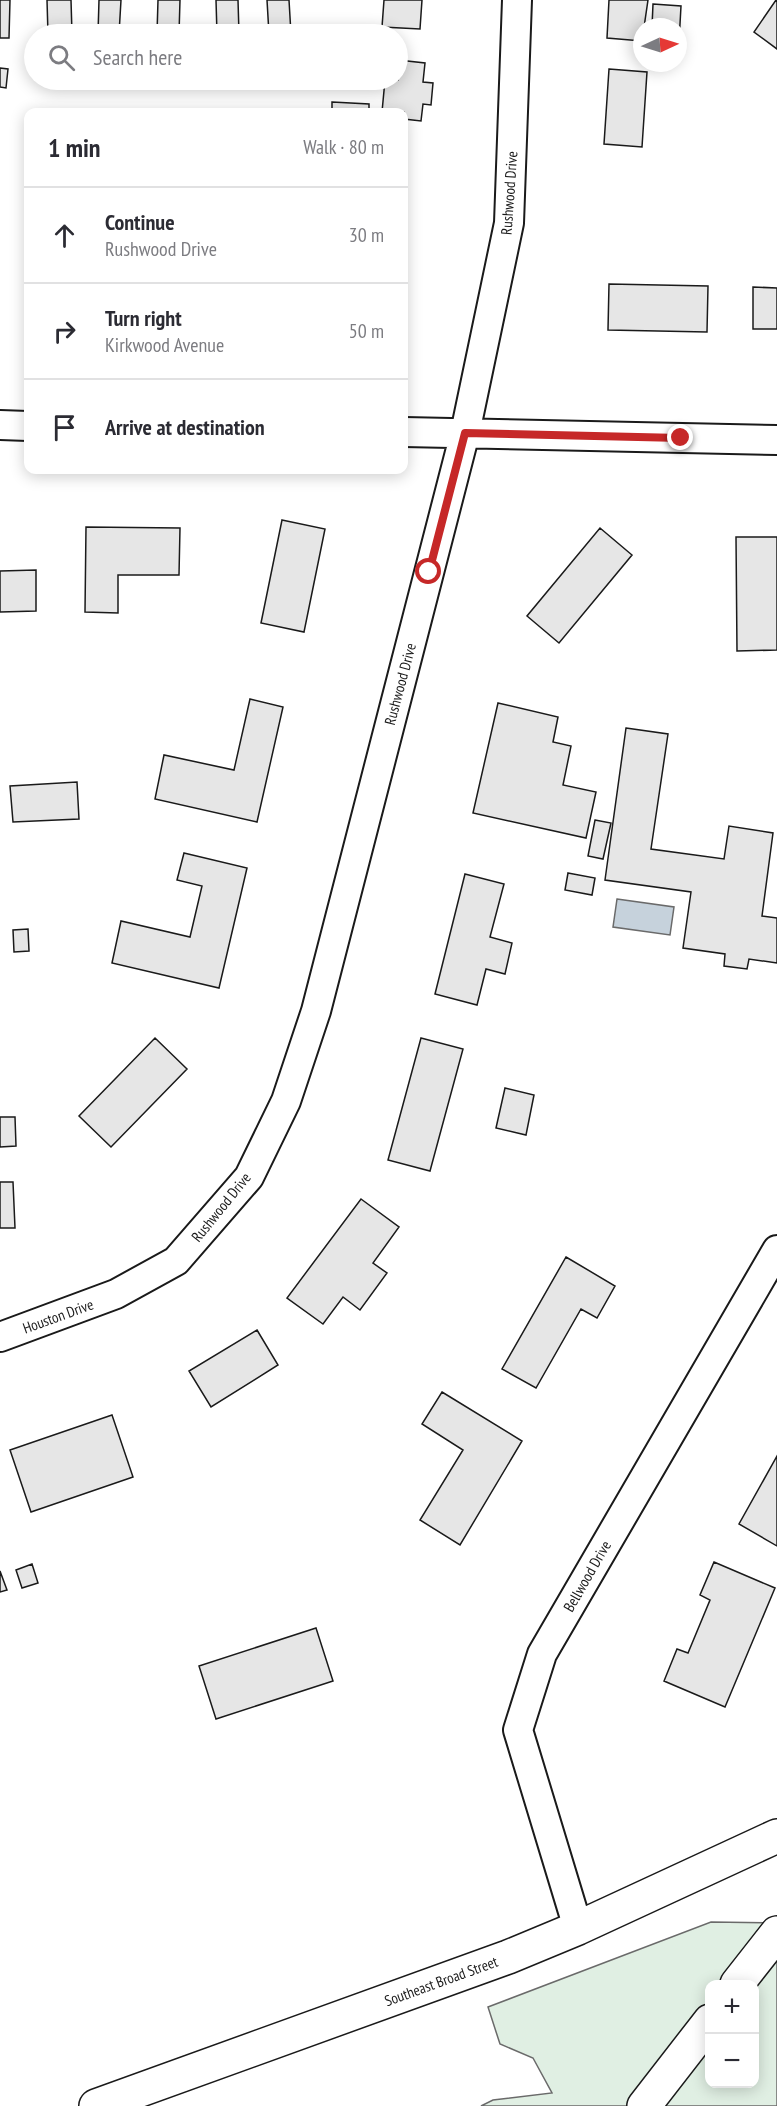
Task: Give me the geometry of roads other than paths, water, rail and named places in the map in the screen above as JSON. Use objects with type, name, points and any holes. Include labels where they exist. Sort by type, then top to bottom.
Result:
[{"type":"main road","name":"Southeast Broad Street","points":[[96,2106],[508,1957],[578,1928],[777,1836]]},
{"type":"main road","points":[[740,1980],[777,1933]]},
{"type":"main road","points":[[644,2106],[705,2027]]},
{"type":"street","name":"Rushwood Drive","points":[[116,1294],[176,1261],[249,1178],[286,1101],[316,1011],[465,433],[509,223],[517,0]]},
{"type":"street","points":[[0,425],[24,426]]},
{"type":"street","points":[[408,432],[777,440]]},
{"type":"street","name":"Bellwood Drive","points":[[578,1928],[518,1730],[542,1654],[777,1250]]},
{"type":"street","name":"Houston Drive","points":[[0,1337],[116,1294]]}]
